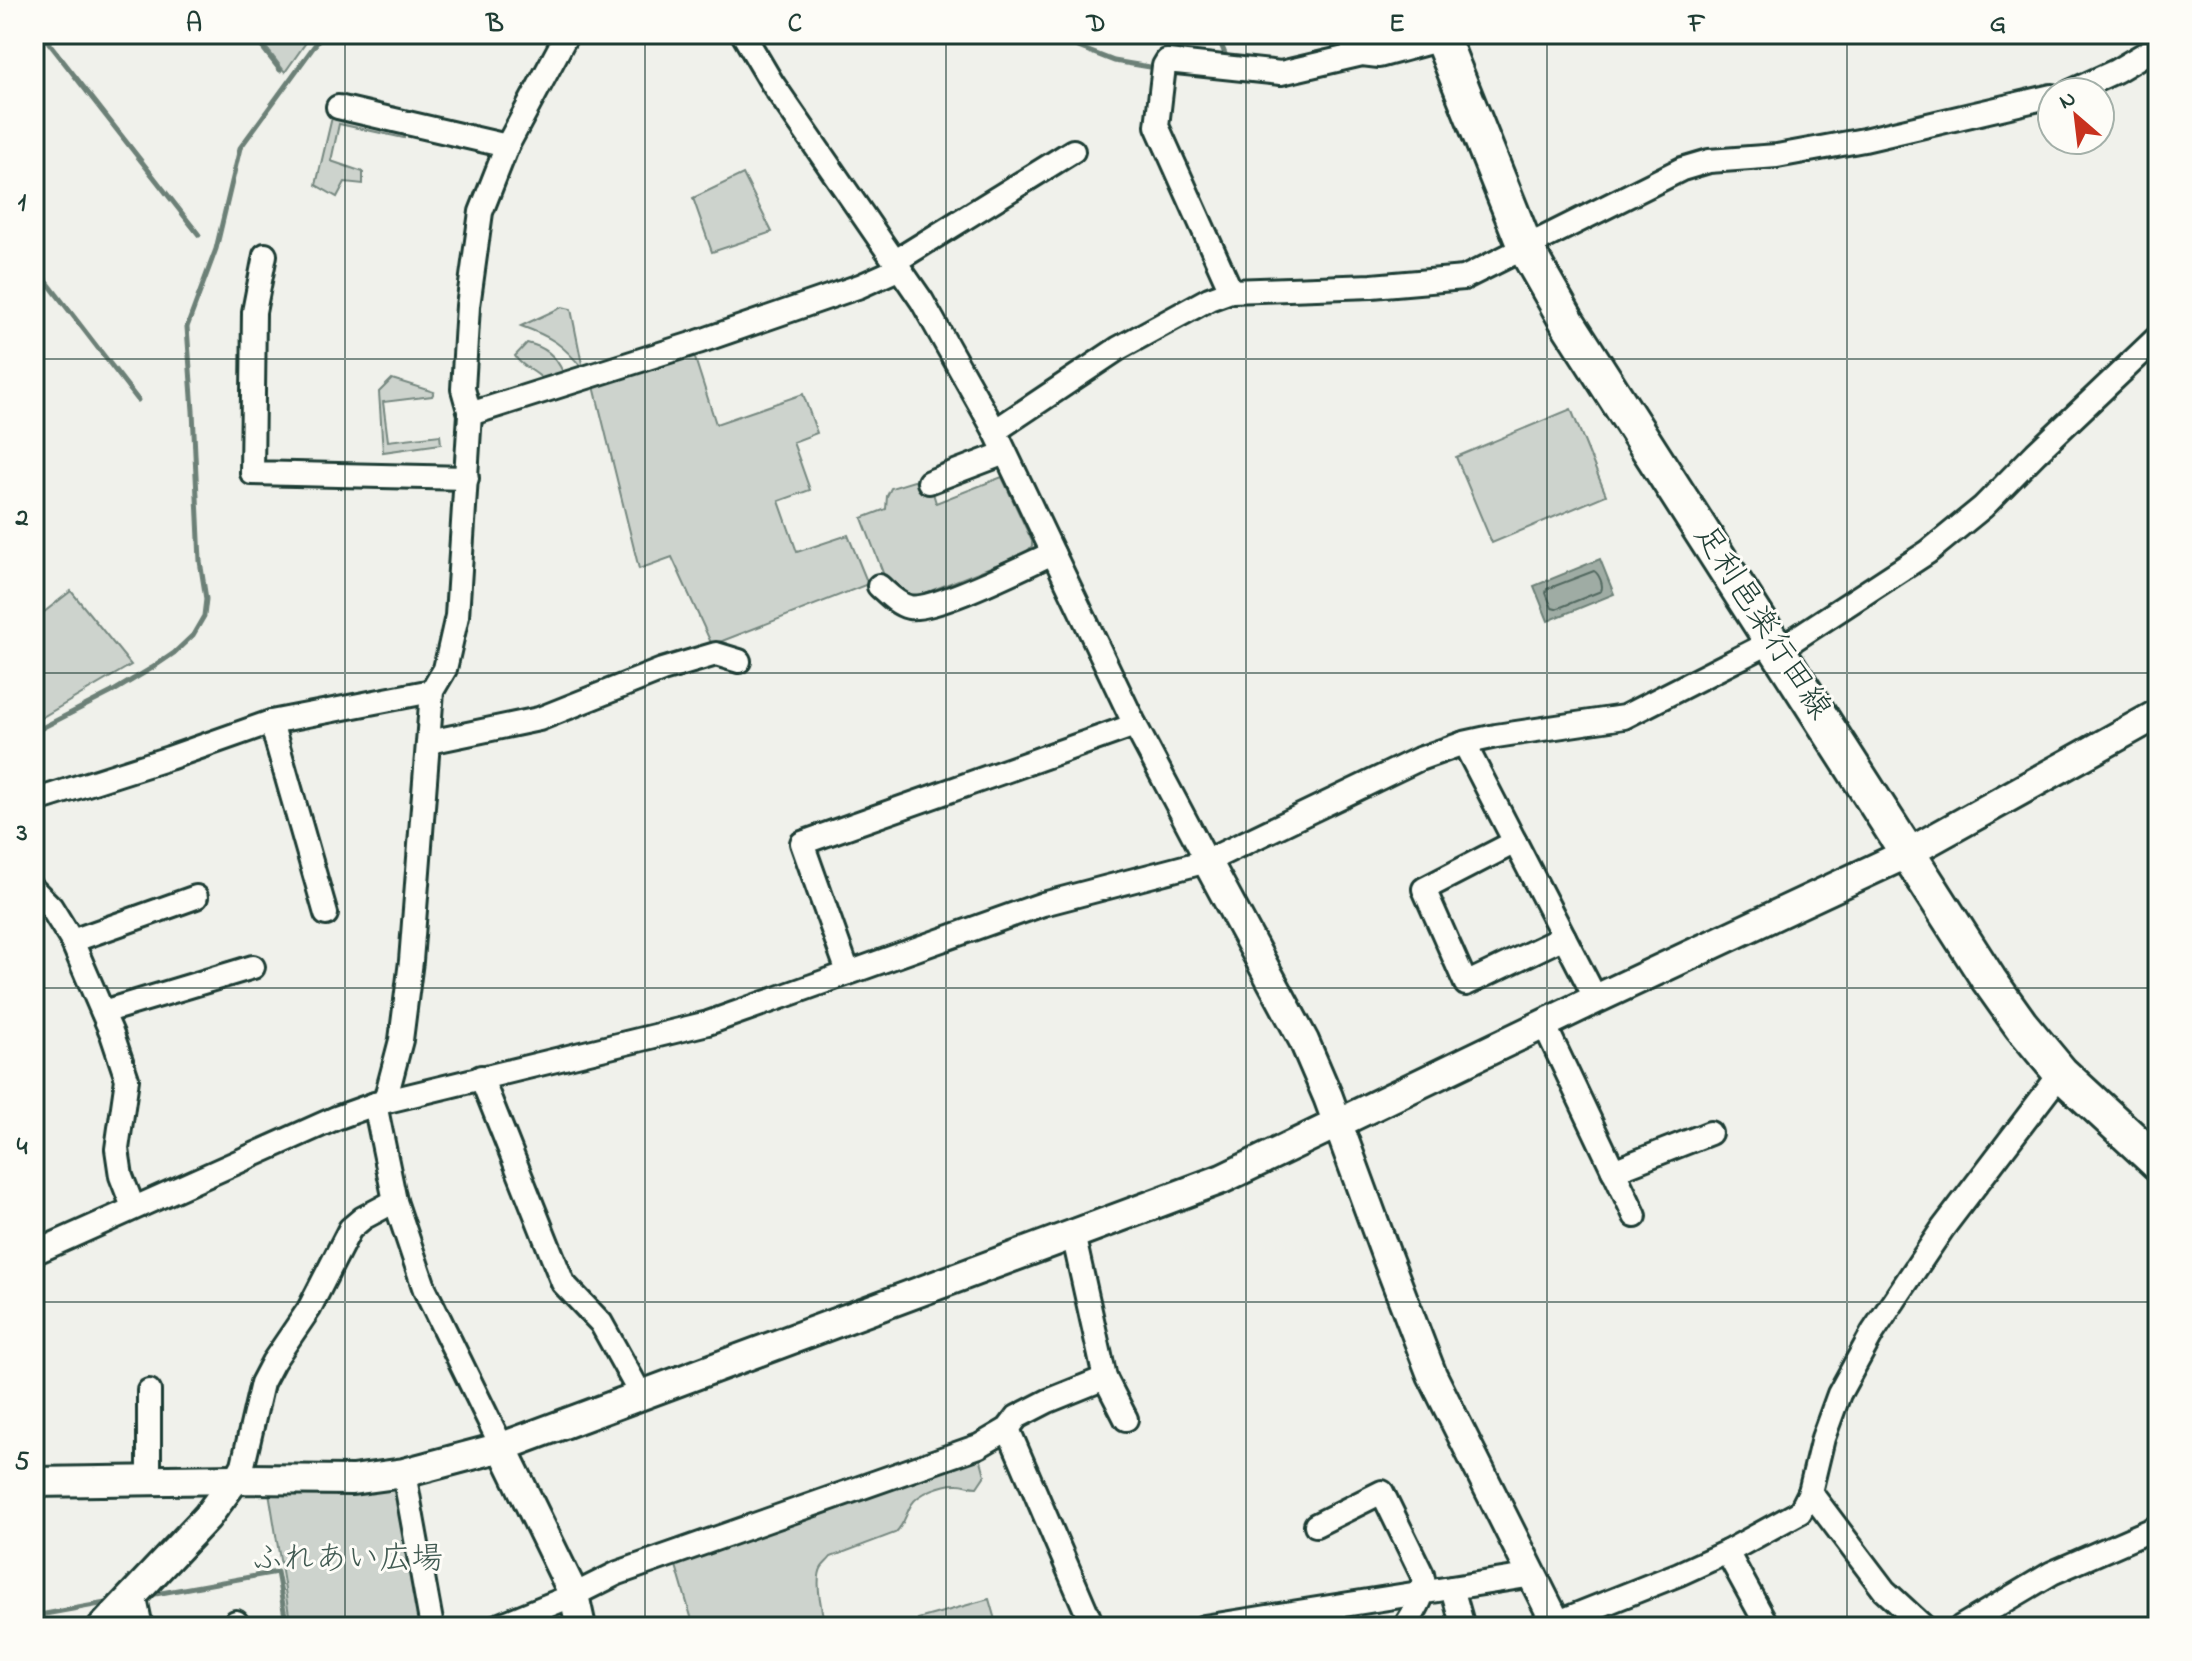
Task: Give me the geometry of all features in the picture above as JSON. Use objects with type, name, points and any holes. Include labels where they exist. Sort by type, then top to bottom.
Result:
[{"type":"main road","name":"足利邑楽行田線","points":[[1445,36],[1526,249],[1568,323],[1989,980],[2061,1073],[2158,1163]]},
{"type":"street","points":[[567,34],[507,146],[481,212],[468,306],[463,389],[470,414],[457,616],[445,669],[432,691],[411,961],[401,1040],[380,1102],[395,1201],[425,1290],[574,1595],[581,1627]]},
{"type":"street","points":[[743,34],[772,83],[922,301],[995,431],[1135,725],[1304,1041],[1339,1124],[1432,1375],[1557,1625],[1727,1552],[1800,1512],[1810,1492],[1823,1438],[1839,1394],[1873,1332],[1943,1228],[2061,1073]]},
{"type":"street","points":[[1231,291],[1157,126],[1167,61],[1281,73],[1362,54],[1379,56],[1445,36]]},
{"type":"street","points":[[2105,76],[2158,46]]},
{"type":"street","points":[[995,431],[1119,348],[1209,299],[1231,291],[1372,286],[1464,278],[1682,169],[1709,161],[1777,156],[1864,140],[2036,100]]},
{"type":"street","points":[[338,107],[507,146]]},
{"type":"street","points":[[470,414],[698,342],[860,286],[1073,151]]},
{"type":"street","points":[[265,255],[254,312],[252,473],[467,478]]},
{"type":"street","points":[[34,1253],[336,1118],[380,1102],[708,1023],[1043,904],[1207,861],[1419,759],[1464,743],[1624,717],[1776,646],[1928,552],[1983,507],[2158,337]]},
{"type":"street","points":[[929,482],[1005,453]]},
{"type":"street","points":[[879,586],[896,601],[911,607],[939,603],[1053,553]]},
{"type":"street","points":[[429,742],[539,719],[662,670],[716,654],[739,661]]},
{"type":"street","points":[[34,801],[271,722],[432,691]]},
{"type":"street","points":[[34,1482],[352,1480],[404,1473],[502,1447],[1222,1179],[1908,853],[2158,714]]},
{"type":"street","points":[[271,722],[326,914]]},
{"type":"street","points":[[848,972],[802,843],[1135,725]]},
{"type":"street","points":[[1464,743],[1596,999]]},
{"type":"street","points":[[1515,842],[1424,889],[1466,984],[1564,937]]},
{"type":"street","points":[[34,890],[51,907],[72,941],[103,1012],[127,1079],[117,1149],[121,1176],[133,1207]]},
{"type":"street","points":[[72,941],[196,897]]},
{"type":"street","points":[[103,1012],[253,967]]},
{"type":"street","points":[[1544,1024],[1635,1216]]},
{"type":"street","points":[[481,1077],[563,1283],[601,1323],[641,1395]]},
{"type":"street","points":[[1613,1171],[1710,1133]]},
{"type":"street","points":[[103,1627],[207,1517],[235,1479],[243,1465],[262,1383],[273,1362],[309,1309],[350,1229],[363,1218],[395,1201]]},
{"type":"street","points":[[1073,1234],[1105,1378],[1126,1419]]},
{"type":"street","points":[[495,1627],[574,1595],[618,1573],[979,1446],[1008,1429],[1017,1417],[1105,1378]]},
{"type":"street","points":[[149,1391],[149,1481]]},
{"type":"street","points":[[1008,1429],[1093,1627]]},
{"type":"street","points":[[404,1473],[432,1627]]},
{"type":"street","points":[[1316,1525],[1382,1492],[1422,1574],[1425,1591],[1405,1627]]},
{"type":"street","points":[[1810,1492],[1884,1590],[1924,1627]]},
{"type":"street","points":[[1961,1627],[2052,1573],[2158,1527]]},
{"type":"street","points":[[1727,1552],[1768,1627]]},
{"type":"street","points":[[1204,1627],[1521,1577],[1532,1572]]},
{"type":"street","points":[[1452,1588],[1463,1627]]},
{"type":"street","points":[[134,1594],[141,1627]]},
{"type":"green space","points":[[256,34],[312,34],[285,72]]},
{"type":"green space","points":[[333,113],[405,130],[404,138],[339,124],[331,161],[363,172],[363,184],[345,182],[337,197],[316,185]]},
{"type":"green space","points":[[743,174],[772,232],[712,252],[693,198]]},
{"type":"green space","points":[[562,307],[571,309],[583,369],[556,342],[521,326]]},
{"type":"green space","points":[[527,343],[544,349],[557,361],[563,372],[559,382],[546,385],[518,360],[515,356]]},
{"type":"green space","points":[[693,352],[716,424],[803,394],[817,433],[793,442],[810,490],[779,501],[797,552],[848,535],[868,584],[712,645],[672,557],[639,569],[593,382]]},
{"type":"green space","points":[[392,379],[434,392],[432,396],[383,402],[388,441],[440,435],[441,444],[383,452],[379,392]]},
{"type":"green space","points":[[1571,409],[1606,495],[1492,543],[1456,457]]},
{"type":"green space","points":[[1002,477],[1032,541],[1026,553],[918,596],[902,592],[885,578],[862,518],[886,509],[891,488],[914,481],[923,482],[933,493],[936,503]]},
{"type":"green space","points":[[71,591],[131,665],[34,722],[34,620]]},
{"type":"green space","points":[[979,1453],[985,1475],[977,1487],[952,1484],[925,1493],[911,1505],[895,1533],[831,1557],[823,1566],[819,1588],[826,1627],[694,1627],[675,1562]]},
{"type":"green space","name":"ふれあい広場","points":[[401,1483],[427,1627],[291,1627],[269,1492]]},
{"type":"green space","points":[[989,1599],[997,1627],[920,1627],[918,1619]]},
{"type":"water","points":[[1600,559],[1614,594],[1548,621],[1534,586]]},
{"type":"waterway","points":[[42,34],[199,235]]},
{"type":"waterway","points":[[252,34],[280,70]]},
{"type":"waterway","points":[[34,732],[112,692],[174,653],[193,635],[204,616],[206,599],[200,561],[187,327],[216,249],[240,148],[323,34]]},
{"type":"waterway","points":[[1045,34],[1114,61],[1150,67]]},
{"type":"waterway","points":[[1217,34],[1227,59]]},
{"type":"waterway","points":[[34,265],[138,400]]},
{"type":"waterway","points":[[150,1595],[277,1572],[287,1627]]},
{"type":"waterway","points":[[34,1616],[111,1602]]},
{"type":"waterway","points":[[476,1627],[480,1626]]}]
